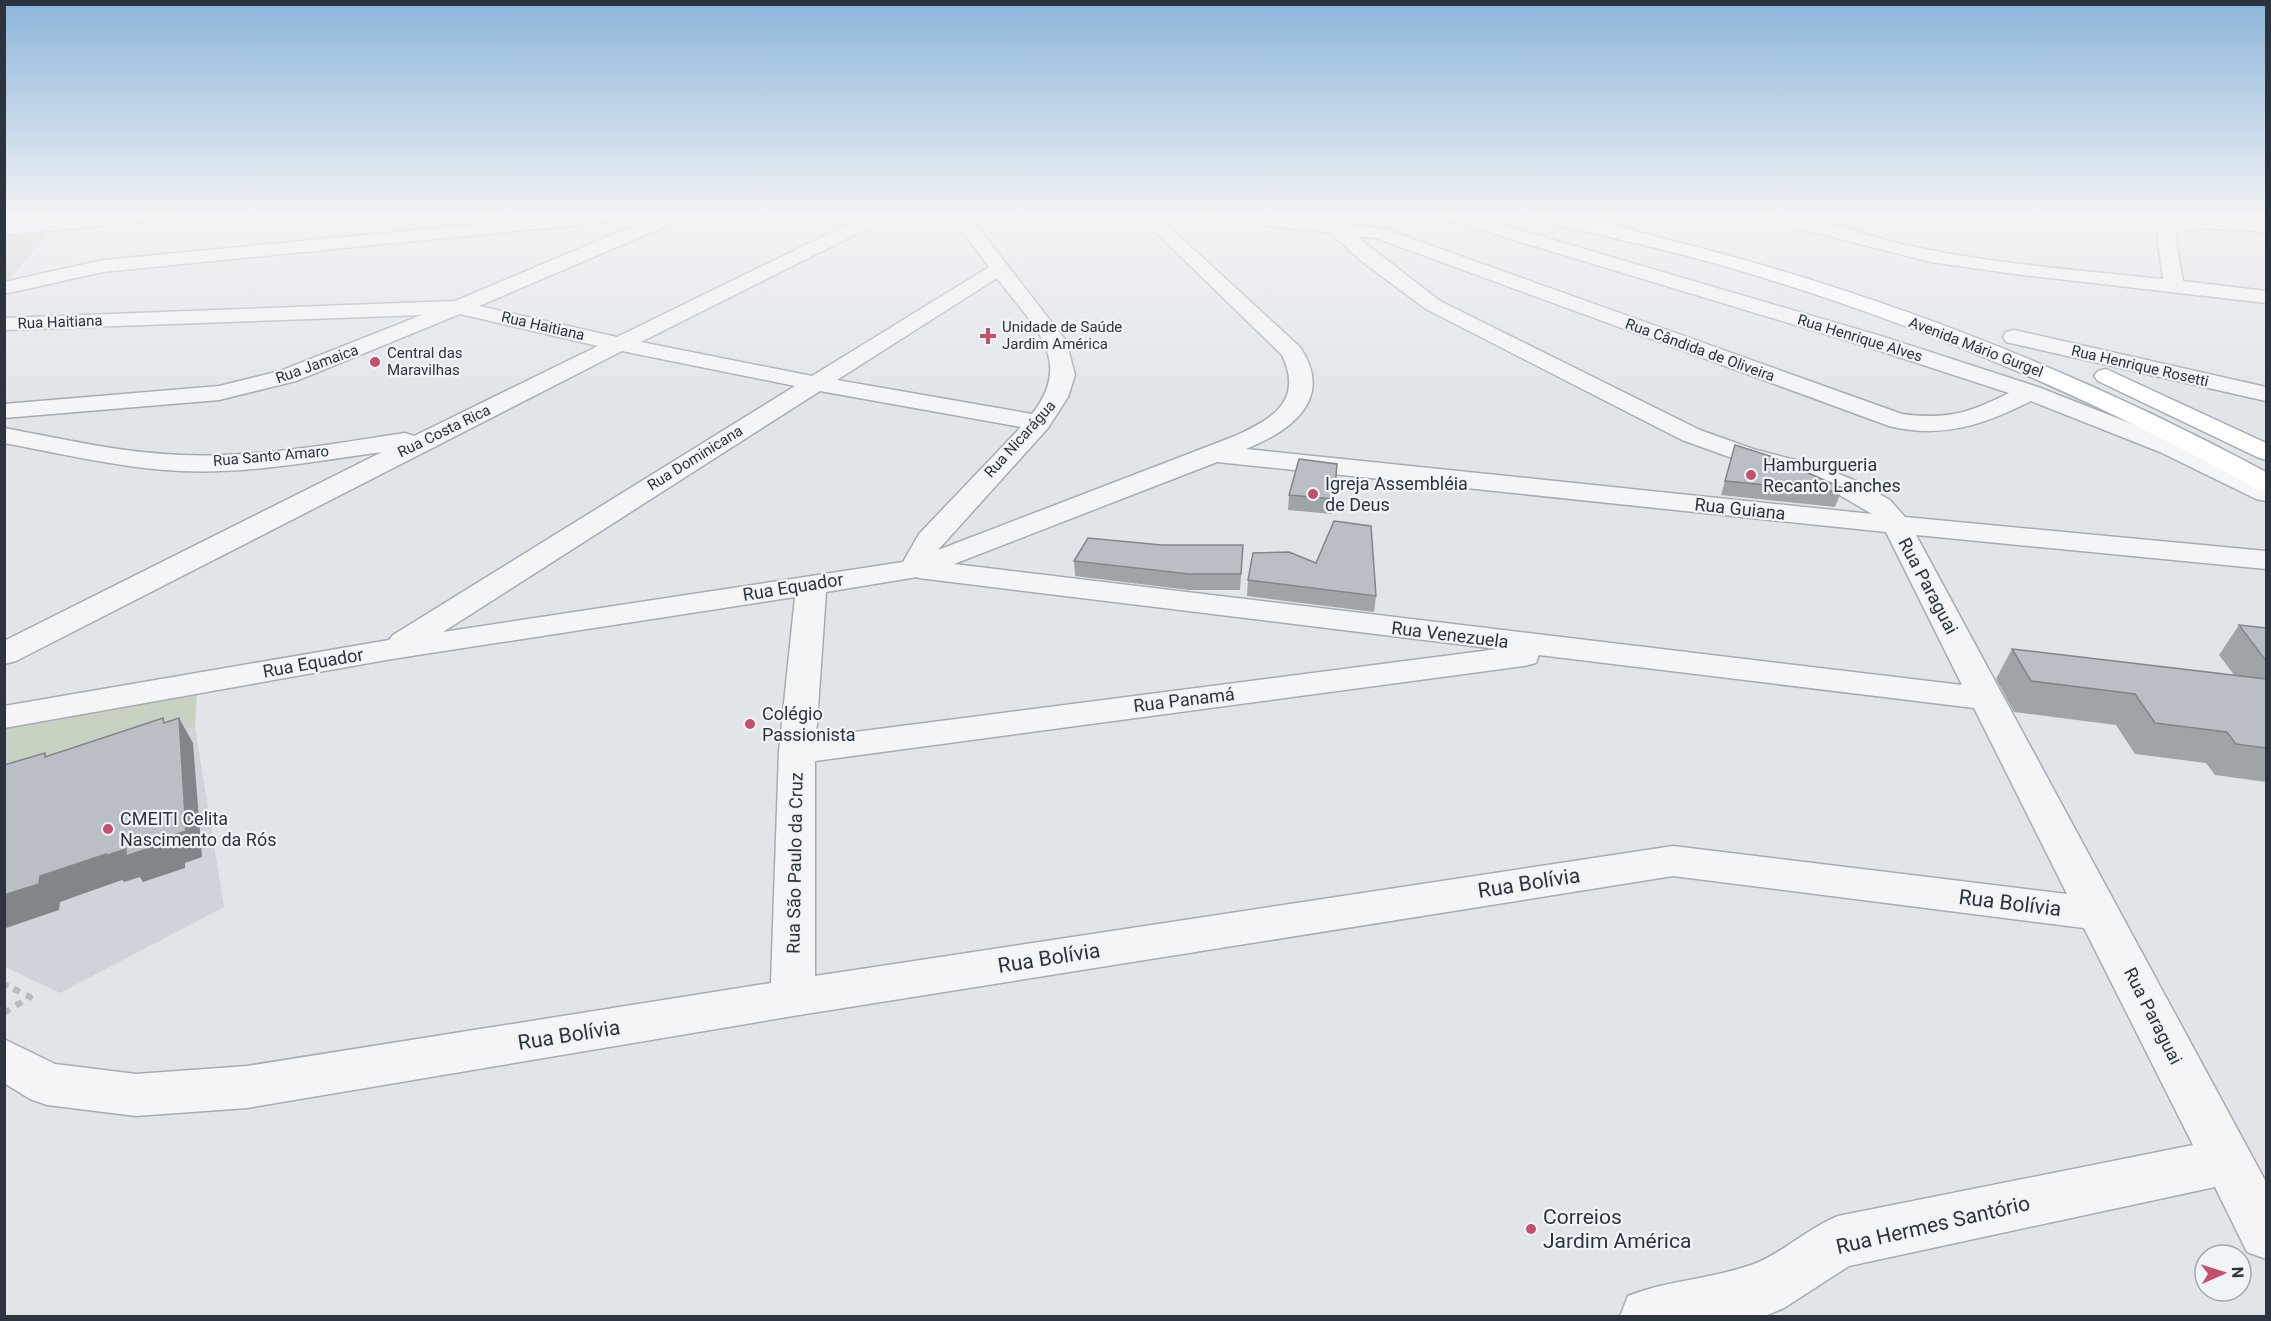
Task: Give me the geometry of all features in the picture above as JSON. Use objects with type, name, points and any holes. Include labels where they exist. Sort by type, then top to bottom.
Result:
[{"type":"main road","name":"Avenida Mário Gurgel","points":[[1772,275],[1841,296],[1970,342],[2107,400],[2205,448],[2266,483]]},
{"type":"main road","name":"Avenida Mário Gurgel","points":[[1826,275],[1872,288],[2014,337],[2111,378],[2263,448]]},
{"type":"street","points":[[4,288],[56,275]]},
{"type":"street","name":"Rua Jamaica","points":[[4,411],[159,400],[219,393],[288,376],[344,356],[535,275]]},
{"type":"street","name":"Rua Costa Rica","points":[[4,654],[431,437],[760,275]]},
{"type":"street","name":"Rua Dominicana","points":[[392,649],[989,275]]},
{"type":"street","name":"Rua Nicarágua","points":[[915,569],[927,542],[1039,423],[1057,400],[1063,380],[1064,362],[1054,341],[1005,275]]},
{"type":"street","name":"Rua Equador","points":[[4,717],[392,649],[915,569],[1214,454],[1260,433],[1289,416],[1301,397],[1301,373],[1292,352],[1210,275]]},
{"type":"street","name":"Rua Paraguai","points":[[1392,275],[1433,305],[1691,435],[1744,454],[1813,473],[1846,487],[1880,506],[1896,525],[1987,694],[2266,1234]]},
{"type":"street","name":"Rua Cândida de Oliveira","points":[[1497,275],[1898,420],[1924,425],[1950,426],[1969,422],[2030,392]]},
{"type":"street","name":"Rua Henrique Alves","points":[[1650,275],[1876,342],[2030,392],[2169,447],[2266,493]]},
{"type":"street","points":[[2086,275],[2266,297]]},
{"type":"street","points":[[2172,275],[2174,284]]},
{"type":"street","name":"Rua Haitiana","points":[[4,324],[458,307],[620,344],[814,383],[1039,423]]},
{"type":"street","name":"Rua Henrique Rosetti","points":[[2014,337],[2266,394]]},
{"type":"street","name":"Rua Santo Amaro","points":[[4,435],[130,458],[182,463],[244,462],[431,437]]},
{"type":"street","name":"Rua Guiana","points":[[1214,454],[1896,525],[2266,560]]},
{"type":"street","name":"Rua Venezuela","points":[[915,569],[1570,650],[1987,694]]},
{"type":"street","name":"Rua São Paulo da Cruz","points":[[793,998],[797,751],[811,584]]},
{"type":"street","name":"Rua Panamá","points":[[797,751],[1570,650]]},
{"type":"street","name":"Rua Bolívia","points":[[4,1059],[47,1084],[136,1095],[236,1088],[793,998],[1673,861],[2100,914]]},
{"type":"street","name":"Rua Hermes Santório","points":[[1648,1317],[1756,1303],[1838,1242],[2229,1161]]},
{"type":"path","points":[[4,984],[30,997],[4,1012]]},
{"type":"shaded area","name":"CMEITI Celita Nascimento da Rós","points":[[195,727],[224,907],[60,993],[5,967],[4,784]]},
{"type":"green space","points":[[5,275],[13,275],[5,284]]},
{"type":"green space","points":[[197,692],[195,727],[5,785],[5,722]]},
{"type":"building","points":[[1735,445],[1770,456],[1842,488],[1841,492],[1725,481]]},
{"type":"building","points":[[1299,459],[1337,464],[1334,499],[1289,495]]},
{"type":"building","points":[[1334,521],[1371,526],[1376,596],[1248,580],[1253,553],[1289,552],[1316,563]]},
{"type":"building","points":[[1088,538],[1162,545],[1243,545],[1241,574],[1189,574],[1074,561]]},
{"type":"building","points":[[2239,625],[2266,628],[2266,661]]},
{"type":"building","points":[[2012,649],[2266,679],[2266,748],[2236,744],[2227,732],[2155,723],[2135,694],[2031,681]]},
{"type":"building","points":[[163,718],[164,723],[179,718],[186,831],[168,837],[168,842],[126,856],[126,849],[40,876],[39,884],[4,895],[4,765],[45,753],[45,757]]},
{"type":"place","name":"Unidade de Saúde Jardim América","points":[[988,336]]},
{"type":"place","name":"Central das Maravilhas","points":[[375,362]]},
{"type":"place","name":"Hamburgueria Recanto Lanches","points":[[1751,475]]},
{"type":"place","name":"Igreja Assembléia de Deus","points":[[1313,494]]},
{"type":"place","name":"Colégio Passionista","points":[[750,724]]},
{"type":"place","name":"CMEITI Celita Nascimento da Rós","points":[[108,829]]},
{"type":"place","name":"Correios Jardim América","points":[[1531,1229]]}]
